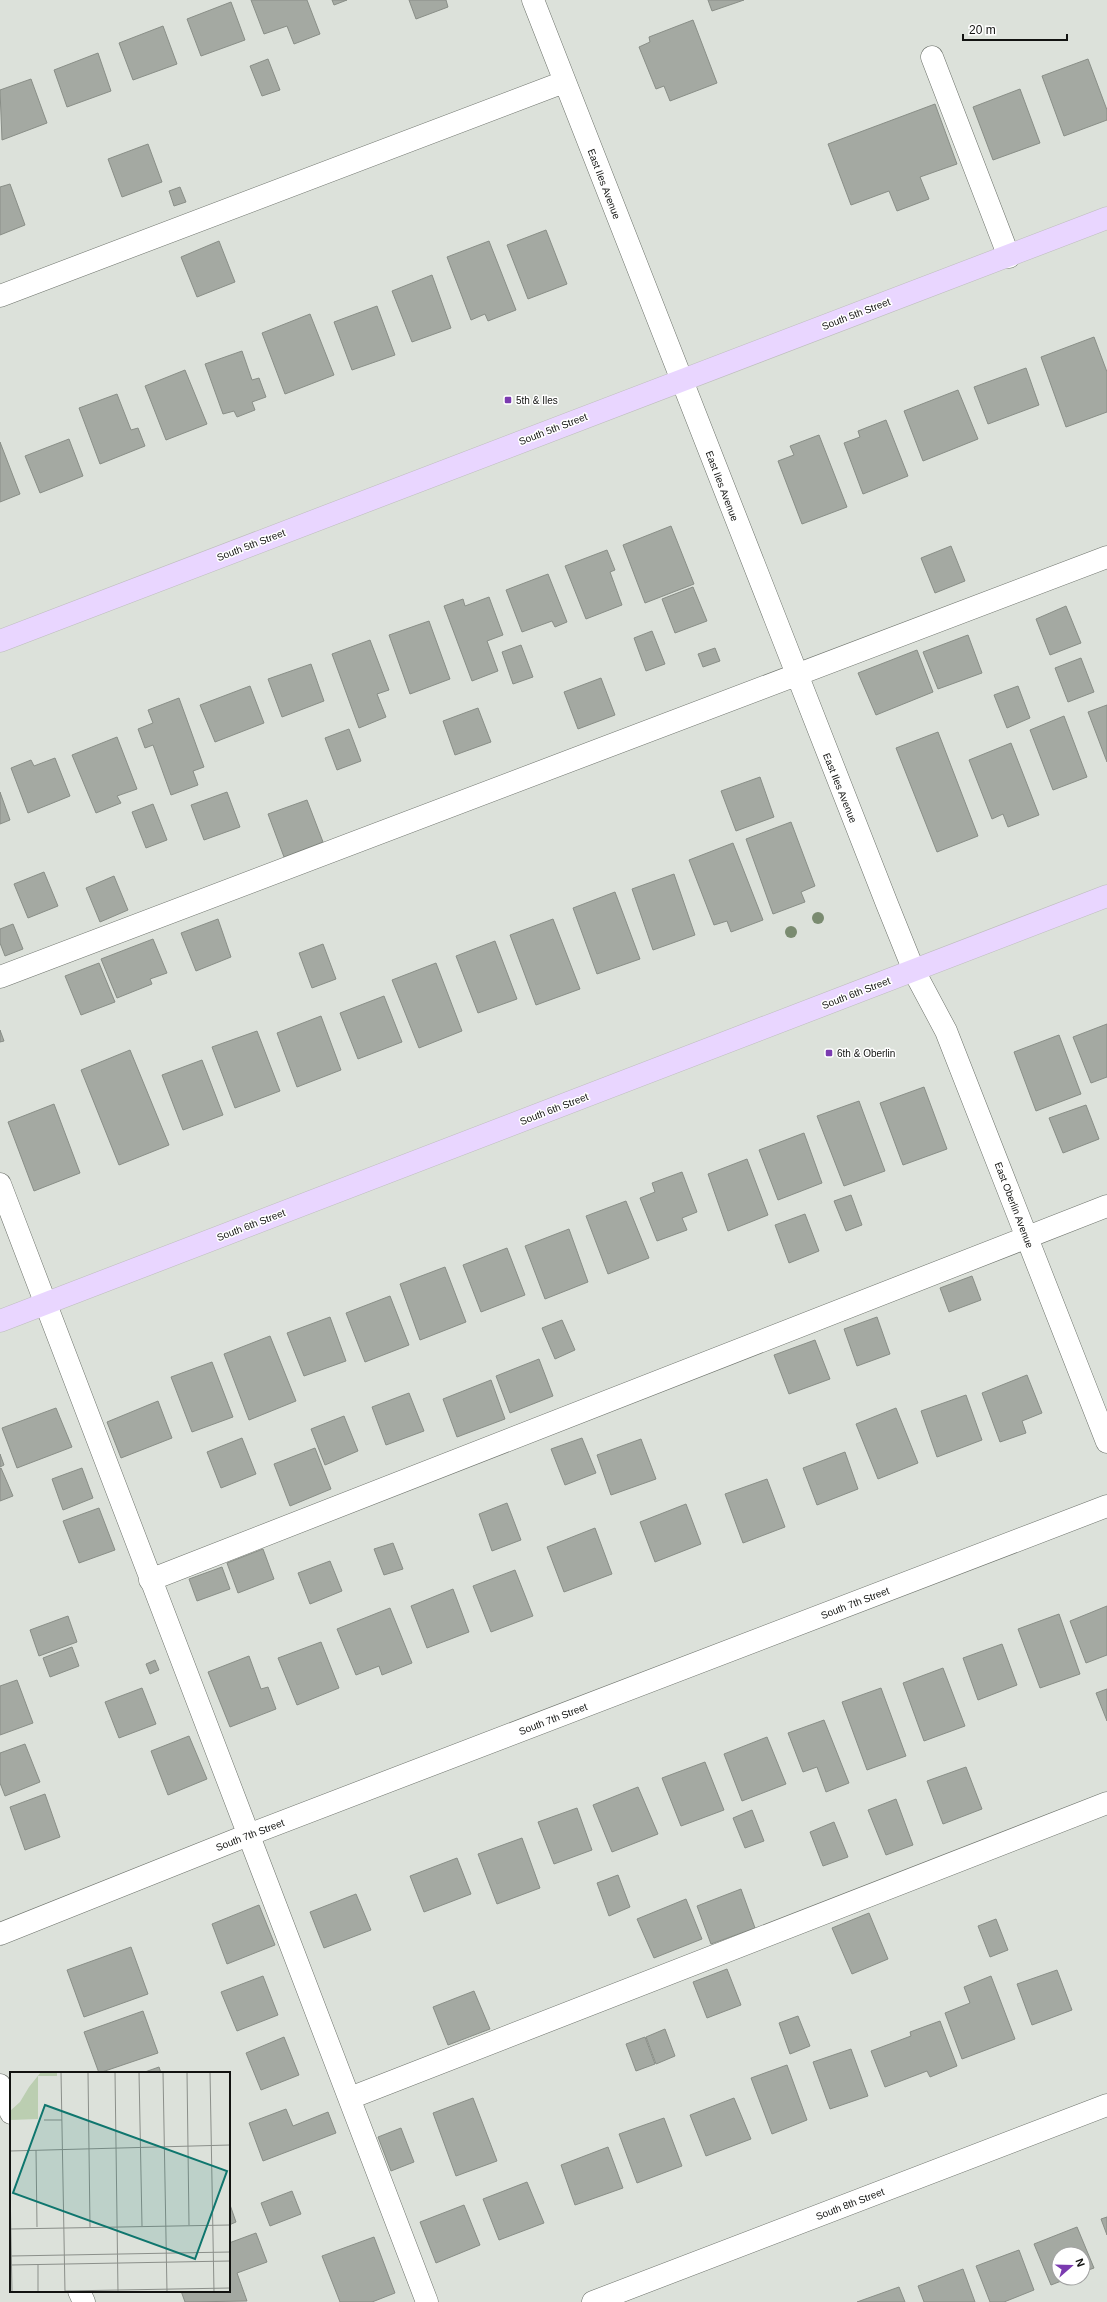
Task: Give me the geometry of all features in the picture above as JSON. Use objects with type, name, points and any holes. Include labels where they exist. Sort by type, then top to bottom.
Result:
[{"type":"main road","name":"South 5th Street","points":[[0,641],[680,380],[1009,257],[1107,218]]},
{"type":"main road","name":"South 6th Street","points":[[0,1321],[1107,896]]},
{"type":"street","name":"East Iles Avenue","points":[[533,0],[795,675],[914,971]]},
{"type":"street","points":[[932,57],[1009,257]]},
{"type":"street","points":[[0,296],[564,82]]},
{"type":"street","points":[[0,977],[1107,557]]},
{"type":"street","name":"East Oberlin Avenue","points":[[914,971],[946,1031],[1107,1442]]},
{"type":"street","points":[[0,1184],[47,1303],[150,1580],[427,2302]]},
{"type":"street","points":[[150,1580],[1107,1206]]},
{"type":"street","name":"South 7th Street","points":[[0,1934],[248,1836],[1107,1506]]},
{"type":"street","points":[[350,2098],[1107,1803]]},
{"type":"street","points":[[0,2085],[10,2110]]},
{"type":"street","name":"South 8th Street","points":[[593,2302],[1107,2106]]},
{"type":"street","points":[[79,2292],[84,2302]]},
{"type":"building","points":[[251,0],[307,0],[320,34],[294,44],[287,26],[264,34]]},
{"type":"building","points":[[332,0],[347,0],[334,5]]},
{"type":"building","points":[[409,0],[446,0],[448,7],[416,19]]},
{"type":"building","points":[[708,0],[744,0],[712,11]]},
{"type":"building","points":[[231,2],[245,40],[201,56],[187,19]]},
{"type":"building","points":[[693,20],[717,83],[670,101],[664,86],[656,89],[639,47],[650,42],[649,37]]},
{"type":"building","points":[[163,26],[177,64],[133,80],[119,43]]},
{"type":"building","points":[[98,53],[111,91],[67,107],[54,70]]},
{"type":"building","points":[[268,59],[280,90],[262,96],[250,66]]},
{"type":"building","points":[[1088,59],[1107,110],[1107,120],[1064,136],[1042,76]]},
{"type":"building","points":[[31,79],[47,123],[2,140],[0,90]]},
{"type":"building","points":[[1020,89],[1040,143],[993,160],[973,107]]},
{"type":"building","points":[[935,104],[957,164],[920,177],[929,199],[897,211],[889,191],[851,205],[828,144]]},
{"type":"building","points":[[148,144],[162,182],[122,197],[108,159]]},
{"type":"building","points":[[10,184],[25,225],[0,235],[0,187]]},
{"type":"building","points":[[180,187],[186,202],[174,206],[169,191]]},
{"type":"building","points":[[546,230],[567,284],[528,299],[507,245]]},
{"type":"building","points":[[219,241],[235,282],[197,297],[181,257]]},
{"type":"building","points":[[489,241],[516,310],[488,321],[485,314],[471,320],[447,257]]},
{"type":"building","points":[[432,275],[451,328],[412,342],[392,291]]},
{"type":"building","points":[[377,306],[395,355],[352,370],[334,322]]},
{"type":"building","points":[[310,314],[334,375],[285,394],[262,333]]},
{"type":"building","points":[[1094,337],[1107,372],[1107,412],[1066,427],[1041,357]]},
{"type":"building","points":[[242,351],[252,380],[259,378],[266,397],[252,402],[255,410],[237,417],[234,411],[223,414],[205,364]]},
{"type":"building","points":[[1026,368],[1039,405],[988,424],[974,387]]},
{"type":"building","points":[[185,370],[207,424],[166,440],[145,386]]},
{"type":"building","points":[[958,390],[978,439],[923,461],[904,411]]},
{"type":"building","points":[[117,394],[131,430],[138,428],[145,446],[100,464],[79,408]]},
{"type":"building","points":[[886,420],[908,476],[863,494],[844,443],[860,437],[858,431]]},
{"type":"building","points":[[819,435],[847,507],[802,524],[778,461],[794,455],[790,446]]},
{"type":"building","points":[[69,439],[83,476],[40,493],[25,456]]},
{"type":"building","points":[[0,442],[20,494],[0,502]]},
{"type":"building","points":[[671,526],[694,584],[645,603],[623,545]]},
{"type":"building","points":[[951,546],[965,581],[935,593],[921,558]]},
{"type":"building","points":[[607,550],[615,570],[610,572],[622,605],[586,619],[565,566]]},
{"type":"building","points":[[548,574],[567,622],[555,627],[552,621],[522,632],[506,590]]},
{"type":"building","points":[[693,587],[707,621],[675,633],[662,599]]},
{"type":"building","points":[[489,597],[503,635],[487,641],[498,671],[472,681],[444,606],[463,599],[465,606]]},
{"type":"building","points":[[1066,606],[1081,643],[1050,655],[1036,619]]},
{"type":"building","points":[[429,621],[450,679],[410,694],[389,635]]},
{"type":"building","points":[[652,631],[665,664],[646,671],[634,638]]},
{"type":"building","points":[[968,635],[982,673],[938,689],[923,652]]},
{"type":"building","points":[[370,640],[389,690],[377,694],[386,717],[359,728],[332,654]]},
{"type":"building","points":[[521,645],[533,677],[513,684],[502,652]]},
{"type":"building","points":[[715,648],[720,661],[703,667],[698,654]]},
{"type":"building","points":[[917,650],[933,692],[876,715],[858,673]]},
{"type":"building","points":[[1081,658],[1094,692],[1068,702],[1055,668]]},
{"type":"building","points":[[311,664],[324,701],[282,717],[268,679]]},
{"type":"building","points":[[601,678],[615,715],[578,729],[564,692]]},
{"type":"building","points":[[250,686],[264,723],[215,742],[200,705]]},
{"type":"building","points":[[1018,686],[1030,718],[1007,728],[994,695]]},
{"type":"building","points":[[179,698],[204,767],[193,771],[198,785],[171,795],[153,745],[145,748],[138,729],[153,723],[148,710]]},
{"type":"building","points":[[1107,705],[1107,762],[1088,712]]},
{"type":"building","points":[[478,708],[491,742],[455,755],[443,721]]},
{"type":"building","points":[[1064,716],[1087,777],[1053,790],[1030,730]]},
{"type":"building","points":[[349,729],[361,761],[337,770],[325,738]]},
{"type":"building","points":[[938,732],[978,836],[937,852],[896,748]]},
{"type":"building","points":[[117,737],[137,789],[117,796],[121,803],[96,813],[72,755]]},
{"type":"building","points":[[1011,743],[1039,815],[1008,827],[1003,814],[992,819],[969,760]]},
{"type":"building","points":[[55,758],[70,796],[28,813],[11,768],[31,760],[34,766]]},
{"type":"building","points":[[760,777],[774,817],[736,831],[721,791]]},
{"type":"building","points":[[0,792],[10,820],[0,824]]},
{"type":"building","points":[[227,792],[240,827],[204,840],[191,805]]},
{"type":"building","points":[[307,800],[323,842],[284,857],[268,814]]},
{"type":"building","points":[[153,804],[167,840],[146,848],[132,812]]},
{"type":"building","points":[[791,822],[815,886],[801,892],[805,902],[773,914],[746,839]]},
{"type":"building","points":[[733,843],[763,920],[731,932],[727,921],[714,925],[689,860]]},
{"type":"building","points":[[44,872],[58,906],[28,918],[14,884]]},
{"type":"building","points":[[674,874],[695,935],[653,950],[632,889]]},
{"type":"building","points":[[114,876],[128,910],[100,922],[86,888]]},
{"type":"building","points":[[615,892],[640,959],[597,974],[573,908]]},
{"type":"building","points":[[218,919],[231,957],[196,971],[181,933]]},
{"type":"building","points":[[553,919],[580,989],[536,1005],[510,935]]},
{"type":"building","points":[[13,924],[23,949],[5,956],[0,943],[0,929]]},
{"type":"building","points":[[153,939],[167,973],[150,979],[152,984],[117,998],[101,959]]},
{"type":"building","points":[[495,941],[517,999],[478,1013],[456,956]]},
{"type":"building","points":[[323,944],[336,979],[312,988],[299,953]]},
{"type":"building","points":[[99,963],[115,1002],[81,1015],[65,976]]},
{"type":"building","points":[[436,963],[462,1031],[419,1048],[392,980]]},
{"type":"building","points":[[384,996],[402,1042],[358,1059],[340,1013]]},
{"type":"building","points":[[321,1016],[341,1070],[297,1087],[277,1033]]},
{"type":"building","points":[[1107,1024],[1107,1077],[1091,1083],[1073,1037]]},
{"type":"building","points":[[0,1030],[4,1041],[0,1042]]},
{"type":"building","points":[[257,1031],[280,1091],[235,1108],[212,1047]]},
{"type":"building","points":[[1059,1035],[1081,1094],[1036,1111],[1014,1052]]},
{"type":"building","points":[[130,1050],[169,1145],[119,1165],[81,1070]]},
{"type":"building","points":[[202,1060],[223,1115],[183,1130],[162,1075]]},
{"type":"building","points":[[924,1087],[947,1149],[903,1165],[880,1103]]},
{"type":"building","points":[[859,1101],[885,1171],[844,1186],[817,1116]]},
{"type":"building","points":[[54,1104],[80,1173],[34,1191],[8,1122]]},
{"type":"building","points":[[1086,1105],[1099,1139],[1063,1153],[1049,1118]]},
{"type":"building","points":[[804,1133],[822,1183],[778,1200],[759,1150]]},
{"type":"building","points":[[747,1159],[768,1215],[728,1231],[708,1174]]},
{"type":"building","points":[[682,1172],[697,1212],[682,1218],[687,1230],[657,1241],[640,1198],[655,1192],[652,1183]]},
{"type":"building","points":[[851,1195],[862,1225],[846,1231],[834,1201]]},
{"type":"building","points":[[626,1201],[649,1258],[608,1274],[586,1216]]},
{"type":"building","points":[[805,1214],[819,1251],[789,1263],[775,1225]]},
{"type":"building","points":[[569,1229],[588,1282],[545,1299],[525,1246]]},
{"type":"building","points":[[507,1248],[525,1295],[481,1312],[463,1265]]},
{"type":"building","points":[[445,1267],[466,1322],[420,1340],[400,1284]]},
{"type":"building","points":[[972,1276],[981,1300],[949,1312],[940,1288]]},
{"type":"building","points":[[390,1296],[409,1345],[365,1362],[346,1313]]},
{"type":"building","points":[[330,1317],[346,1361],[304,1376],[287,1333]]},
{"type":"building","points":[[877,1317],[890,1354],[857,1366],[844,1329]]},
{"type":"building","points":[[562,1320],[575,1350],[555,1359],[542,1328]]},
{"type":"building","points":[[270,1336],[296,1401],[249,1420],[224,1354]]},
{"type":"building","points":[[815,1340],[830,1379],[789,1394],[774,1355]]},
{"type":"building","points":[[539,1359],[553,1396],[510,1413],[496,1376]]},
{"type":"building","points":[[212,1362],[233,1417],[192,1432],[171,1377]]},
{"type":"building","points":[[1027,1375],[1042,1413],[1022,1421],[1026,1433],[1000,1442],[982,1393]]},
{"type":"building","points":[[491,1380],[505,1419],[457,1437],[443,1399]]},
{"type":"building","points":[[409,1393],[424,1431],[386,1445],[372,1407]]},
{"type":"building","points":[[966,1395],[982,1440],[937,1457],[921,1411]]},
{"type":"building","points":[[158,1401],[172,1438],[121,1458],[107,1422]]},
{"type":"building","points":[[56,1408],[72,1447],[17,1468],[2,1428]]},
{"type":"building","points":[[896,1408],[918,1463],[878,1479],[856,1424]]},
{"type":"building","points":[[344,1416],[358,1451],[325,1465],[311,1429]]},
{"type":"building","points":[[242,1438],[256,1474],[221,1488],[207,1452]]},
{"type":"building","points":[[582,1438],[596,1473],[565,1485],[551,1449]]},
{"type":"building","points":[[641,1439],[656,1479],[611,1495],[597,1455]]},
{"type":"building","points":[[315,1448],[331,1489],[290,1506],[274,1464]]},
{"type":"building","points":[[845,1452],[858,1489],[817,1505],[803,1468]]},
{"type":"building","points":[[0,1454],[4,1465],[0,1467]]},
{"type":"building","points":[[1,1468],[13,1496],[0,1501],[0,1469]]},
{"type":"building","points":[[82,1468],[93,1498],[63,1510],[52,1479]]},
{"type":"building","points":[[767,1479],[785,1527],[743,1543],[725,1494]]},
{"type":"building","points":[[507,1503],[521,1540],[492,1551],[479,1514]]},
{"type":"building","points":[[686,1504],[701,1544],[655,1562],[640,1522]]},
{"type":"building","points":[[99,1508],[115,1550],[79,1563],[63,1521]]},
{"type":"building","points":[[595,1528],[612,1574],[564,1592],[547,1547]]},
{"type":"building","points":[[393,1543],[403,1569],[384,1575],[374,1549]]},
{"type":"building","points":[[263,1549],[274,1579],[238,1593],[227,1563]]},
{"type":"building","points":[[330,1561],[342,1591],[310,1604],[298,1573]]},
{"type":"building","points":[[222,1567],[230,1589],[197,1601],[189,1579]]},
{"type":"building","points":[[515,1570],[533,1616],[491,1632],[473,1586]]},
{"type":"building","points":[[453,1589],[469,1632],[427,1648],[411,1606]]},
{"type":"building","points":[[1107,1606],[1107,1655],[1086,1663],[1070,1621]]},
{"type":"building","points":[[390,1608],[412,1663],[382,1675],[379,1666],[356,1675],[337,1629]]},
{"type":"building","points":[[1059,1614],[1080,1674],[1040,1688],[1018,1629]]},
{"type":"building","points":[[68,1616],[77,1642],[39,1656],[30,1630]]},
{"type":"building","points":[[321,1642],[339,1688],[297,1705],[278,1658]]},
{"type":"building","points":[[1002,1644],[1017,1685],[978,1700],[963,1658]]},
{"type":"building","points":[[72,1647],[79,1666],[50,1677],[43,1658]]},
{"type":"building","points":[[249,1656],[261,1689],[268,1687],[276,1709],[230,1727],[208,1672]]},
{"type":"building","points":[[155,1660],[159,1670],[150,1674],[146,1664]]},
{"type":"building","points":[[943,1668],[965,1726],[924,1741],[903,1683]]},
{"type":"building","points":[[17,1680],[33,1723],[0,1735],[0,1686]]},
{"type":"building","points":[[142,1688],[156,1724],[119,1738],[105,1702]]},
{"type":"building","points":[[881,1688],[906,1756],[867,1770],[842,1702]]},
{"type":"building","points":[[1107,1689],[1107,1721],[1096,1693]]},
{"type":"building","points":[[824,1720],[849,1783],[826,1792],[817,1767],[803,1772],[788,1733]]},
{"type":"building","points":[[189,1736],[207,1779],[168,1795],[151,1751]]},
{"type":"building","points":[[767,1737],[786,1784],[742,1801],[724,1754]]},
{"type":"building","points":[[25,1744],[40,1782],[5,1796],[0,1783],[0,1753]]},
{"type":"building","points":[[705,1762],[724,1810],[681,1826],[662,1778]]},
{"type":"building","points":[[966,1767],[982,1809],[943,1824],[927,1781]]},
{"type":"building","points":[[638,1787],[658,1834],[612,1852],[593,1805]]},
{"type":"building","points":[[45,1794],[60,1837],[25,1850],[10,1807]]},
{"type":"building","points":[[896,1799],[913,1845],[886,1855],[868,1810]]},
{"type":"building","points":[[577,1808],[592,1850],[554,1864],[538,1822]]},
{"type":"building","points":[[752,1810],[764,1841],[745,1848],[733,1818]]},
{"type":"building","points":[[834,1822],[848,1857],[823,1866],[810,1832]]},
{"type":"building","points":[[522,1838],[540,1888],[497,1904],[478,1854]]},
{"type":"building","points":[[457,1858],[471,1894],[424,1912],[410,1876]]},
{"type":"building","points":[[618,1875],[630,1907],[609,1916],[597,1883]]},
{"type":"building","points":[[741,1889],[755,1928],[711,1944],[697,1906]]},
{"type":"building","points":[[356,1894],[371,1930],[324,1948],[310,1912]]},
{"type":"building","points":[[686,1899],[702,1939],[654,1958],[637,1919]]},
{"type":"building","points":[[259,1905],[275,1945],[227,1964],[212,1924]]},
{"type":"building","points":[[869,1913],[888,1959],[852,1974],[832,1928]]},
{"type":"building","points":[[996,1919],[1008,1950],[990,1957],[978,1926]]},
{"type":"building","points":[[131,1947],[148,1994],[84,2017],[67,1970]]},
{"type":"building","points":[[727,1969],[741,2005],[707,2018],[693,1982]]},
{"type":"building","points":[[1057,1970],[1072,2010],[1032,2025],[1017,1984]]},
{"type":"building","points":[[263,1976],[278,2015],[237,2031],[221,1992]]},
{"type":"building","points":[[991,1976],[1015,2039],[962,2059],[945,2013],[970,2003],[964,1987]]},
{"type":"building","points":[[474,1991],[490,2029],[448,2045],[433,2007]]},
{"type":"building","points":[[143,2011],[158,2053],[99,2072],[84,2032]]},
{"type":"building","points":[[798,2016],[810,2046],[790,2054],[779,2023]]},
{"type":"building","points":[[940,2021],[957,2066],[930,2077],[927,2071],[885,2087],[871,2051],[911,2036],[910,2032]]},
{"type":"building","points":[[665,2029],[675,2056],[656,2064],[646,2037]]},
{"type":"building","points":[[284,2037],[299,2075],[261,2090],[246,2053]]},
{"type":"building","points":[[645,2037],[655,2064],[636,2071],[626,2044]]},
{"type":"building","points":[[851,2049],[868,2096],[830,2109],[813,2062]]},
{"type":"building","points":[[787,2065],[807,2120],[772,2134],[751,2078]]},
{"type":"building","points":[[159,2067],[161,2072],[145,2072]]},
{"type":"building","points":[[473,2098],[497,2161],[456,2176],[433,2113]]},
{"type":"building","points":[[734,2098],[751,2139],[706,2156],[690,2115]]},
{"type":"building","points":[[286,2109],[293,2126],[328,2112],[336,2133],[263,2161],[249,2123]]},
{"type":"building","points":[[664,2118],[682,2166],[637,2183],[619,2134]]},
{"type":"building","points":[[401,2128],[414,2162],[391,2171],[378,2137]]},
{"type":"building","points":[[608,2147],[623,2188],[575,2205],[561,2165]]},
{"type":"building","points":[[527,2182],[544,2223],[499,2240],[483,2199]]},
{"type":"building","points":[[292,2191],[301,2214],[270,2226],[261,2203]]},
{"type":"building","points":[[230,2205],[236,2222],[230,2225]]},
{"type":"building","points":[[464,2205],[480,2245],[436,2263],[420,2222]]},
{"type":"building","points":[[1107,2217],[1107,2235],[1101,2219]]},
{"type":"building","points":[[1077,2227],[1085,2246],[1051,2246],[1051,2285],[1034,2244]]},
{"type":"building","points":[[256,2233],[267,2262],[237,2273],[247,2301],[185,2302],[181,2292],[230,2292],[230,2243]]},
{"type":"building","points":[[374,2237],[395,2293],[372,2302],[340,2302],[322,2256]]},
{"type":"building","points":[[1019,2250],[1034,2290],[1004,2302],[990,2302],[976,2266]]},
{"type":"building","points":[[1091,2261],[1094,2268],[1091,2269]]},
{"type":"building","points":[[963,2269],[975,2302],[924,2302],[918,2286]]},
{"type":"building","points":[[899,2287],[905,2302],[857,2302]]},
{"type":"place","name":"5th & Iles","points":[[508,400]]},
{"type":"place","name":"6th & Oberlin","points":[[829,1053]]}]
